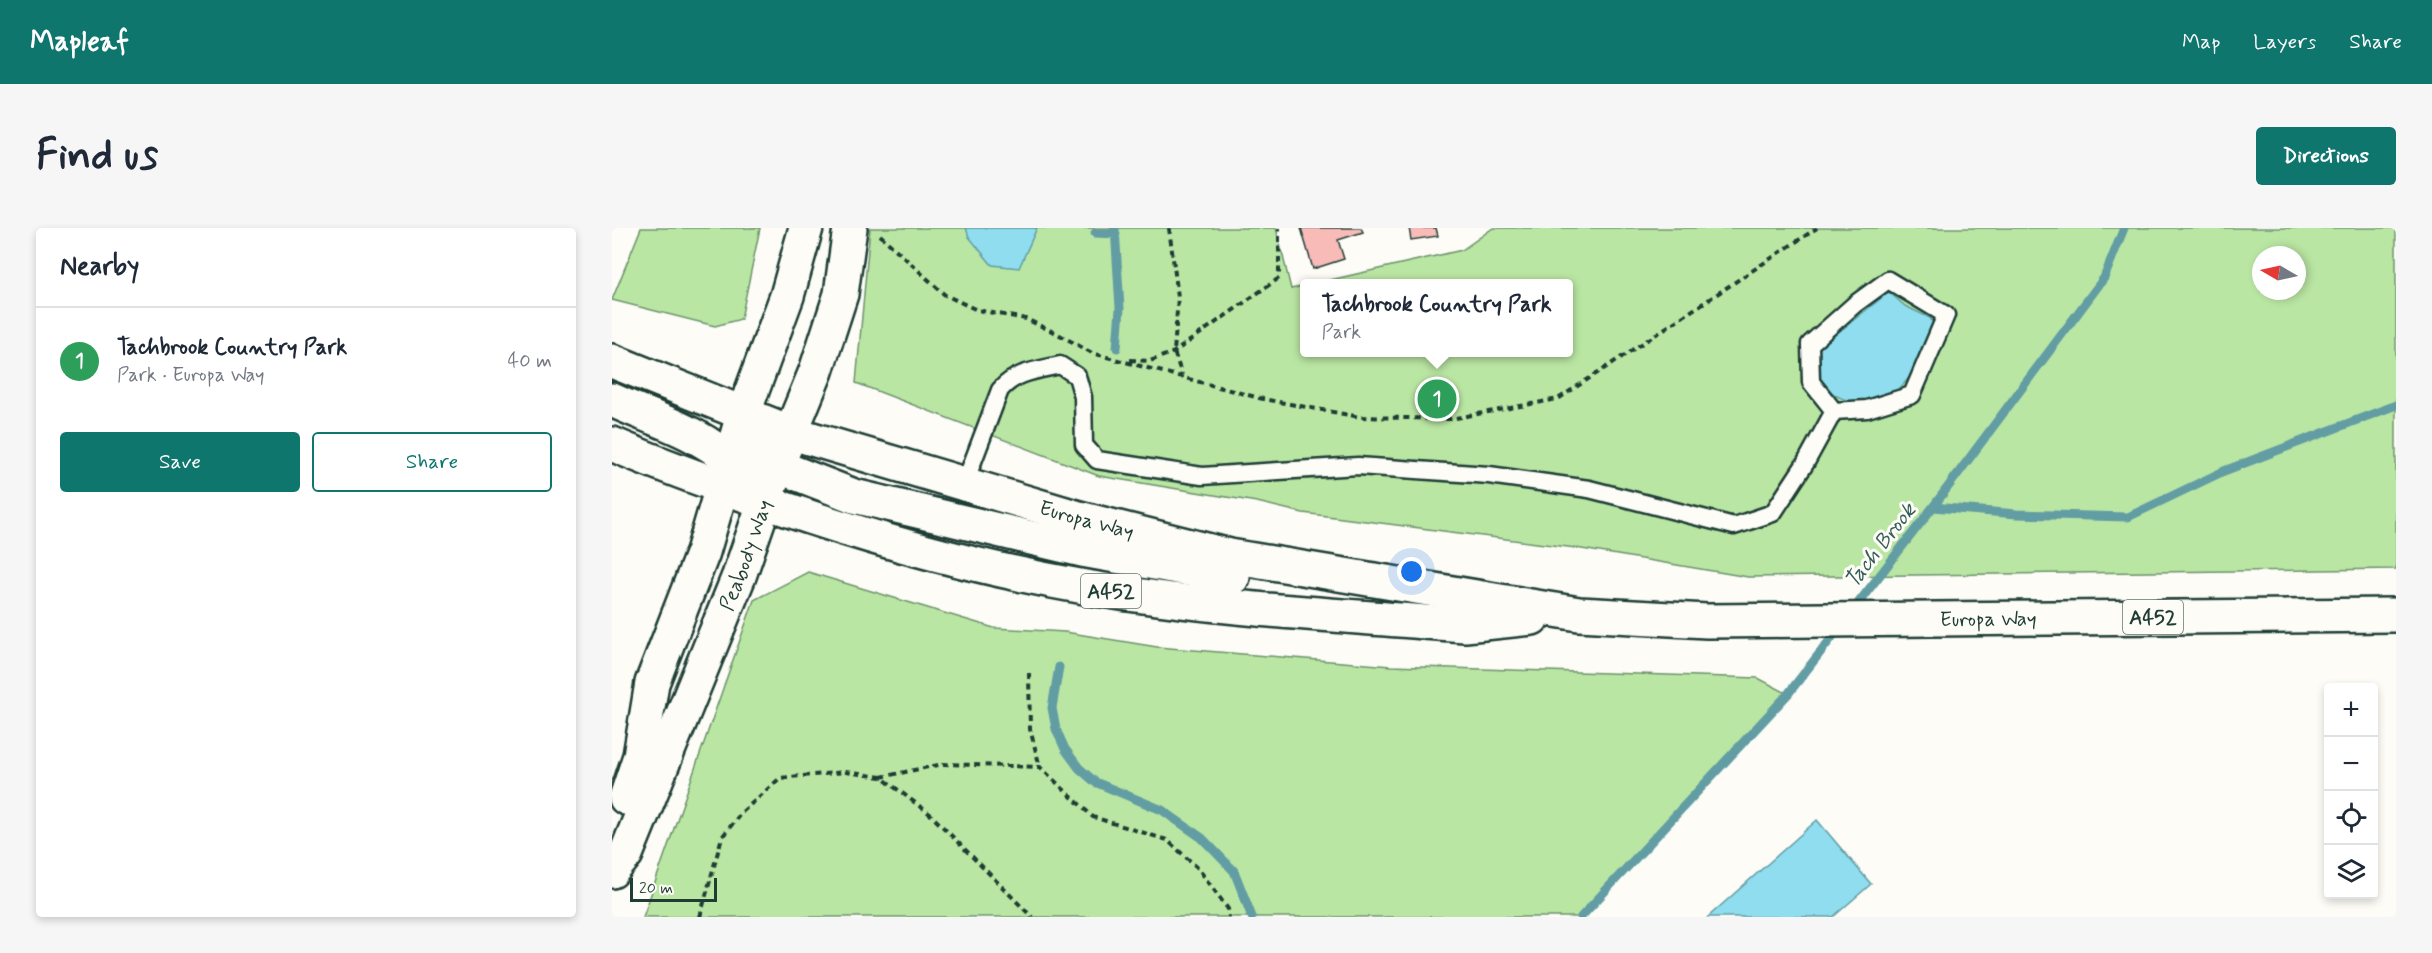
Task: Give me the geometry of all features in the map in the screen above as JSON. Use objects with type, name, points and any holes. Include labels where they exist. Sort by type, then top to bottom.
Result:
[{"type":"main road","name":"Peabody Way","points":[[612,843],[640,756],[652,683],[703,552],[743,415],[788,296],[806,228]]},
{"type":"main road","name":"Peabody Way","points":[[612,870],[626,854],[739,576],[777,466],[816,370],[862,229]]},
{"type":"main road","name":"Europa Way","points":[[612,361],[792,433],[1079,519],[1230,556],[1579,614],[1707,621],[2396,615]]},
{"type":"main road","points":[[612,400],[701,439],[725,472]]},
{"type":"main road","points":[[743,415],[751,434],[777,466],[854,495],[949,520],[1082,550],[1274,586],[1424,622]]},
{"type":"main road","points":[[612,444],[725,472],[753,484],[764,502]]},
{"type":"main road","name":"Europa Way","points":[[764,502],[904,547],[1058,582],[1157,598],[1465,625],[1579,614]]},
{"type":"lane","points":[[1888,280],[1946,315],[1912,395],[1867,409],[1834,411],[1811,382],[1810,345],[1855,304],[1888,280]]},
{"type":"lane","points":[[964,485],[1000,390],[1006,382],[1017,375],[1060,365],[1077,376],[1083,396],[1084,445],[1097,460],[1202,476],[1358,466],[1489,475],[1589,489],[1734,526],[1773,513],[1805,464],[1834,411]]},
{"type":"path","points":[[1169,228],[1178,297],[1174,352],[1182,376]]},
{"type":"path","points":[[1123,360],[1150,361],[1174,352],[1279,278],[1279,228]]},
{"type":"path","points":[[862,229],[945,295],[977,310],[1026,319],[1058,333],[1092,353],[1263,399],[1360,417],[1451,419],[1558,399],[1817,228]]},
{"type":"path","points":[[1029,673],[1030,729],[1040,767],[1093,817],[1167,840],[1198,868],[1228,909],[1229,917]]},
{"type":"path","points":[[700,917],[722,837],[742,812],[780,778],[846,772],[880,777],[943,765],[1040,767]]},
{"type":"path","points":[[880,777],[930,814],[1032,917]]},
{"type":"green space","points":[[641,228],[760,228],[741,319],[715,326],[612,300]]},
{"type":"green space","points":[[870,228],[1276,228],[1291,289],[1300,287],[1300,357],[1573,357],[1573,279],[1335,279],[1462,250],[1493,228],[2396,228],[2396,569],[1748,577],[1576,548],[1303,513],[1257,502],[1099,476],[856,383]]},
{"type":"green space","points":[[808,572],[994,628],[1065,632],[1157,647],[1391,666],[1758,678],[1788,694],[1584,917],[643,917],[754,600]]},
{"type":"water","points":[[966,228],[1036,228],[1036,230],[1019,268],[992,265],[969,237]]},
{"type":"water","points":[[1889,292],[1905,306],[1930,318],[1933,323],[1928,343],[1918,364],[1904,384],[1888,397],[1868,403],[1847,400],[1829,391],[1814,376],[1816,350]]},
{"type":"water","points":[[1817,820],[1871,884],[1833,917],[1708,917]]},
{"type":"building","points":[[1301,228],[1361,228],[1363,232],[1338,240],[1344,259],[1313,269]]},
{"type":"building","points":[[1409,228],[1436,228],[1438,236],[1411,240]]},
{"type":"waterway","points":[[1115,228],[1120,308],[1117,348]]},
{"type":"waterway","points":[[1933,507],[2104,278],[2124,228]]},
{"type":"waterway","points":[[1095,233],[1116,234]]},
{"type":"waterway","name":"Tach Brook","points":[[1852,611],[1933,507],[2017,514],[2128,517],[2224,471],[2396,405]]},
{"type":"waterway","name":"Tach Brook","points":[[1581,917],[1788,694],[1840,627]]},
{"type":"waterway","points":[[1059,667],[1052,708],[1056,729],[1065,749],[1079,768],[1095,782],[1162,810],[1202,838],[1234,871],[1252,917]]},
{"type":"place","name":"Tachbrook Country Park","points":[[1437,399]]}]
